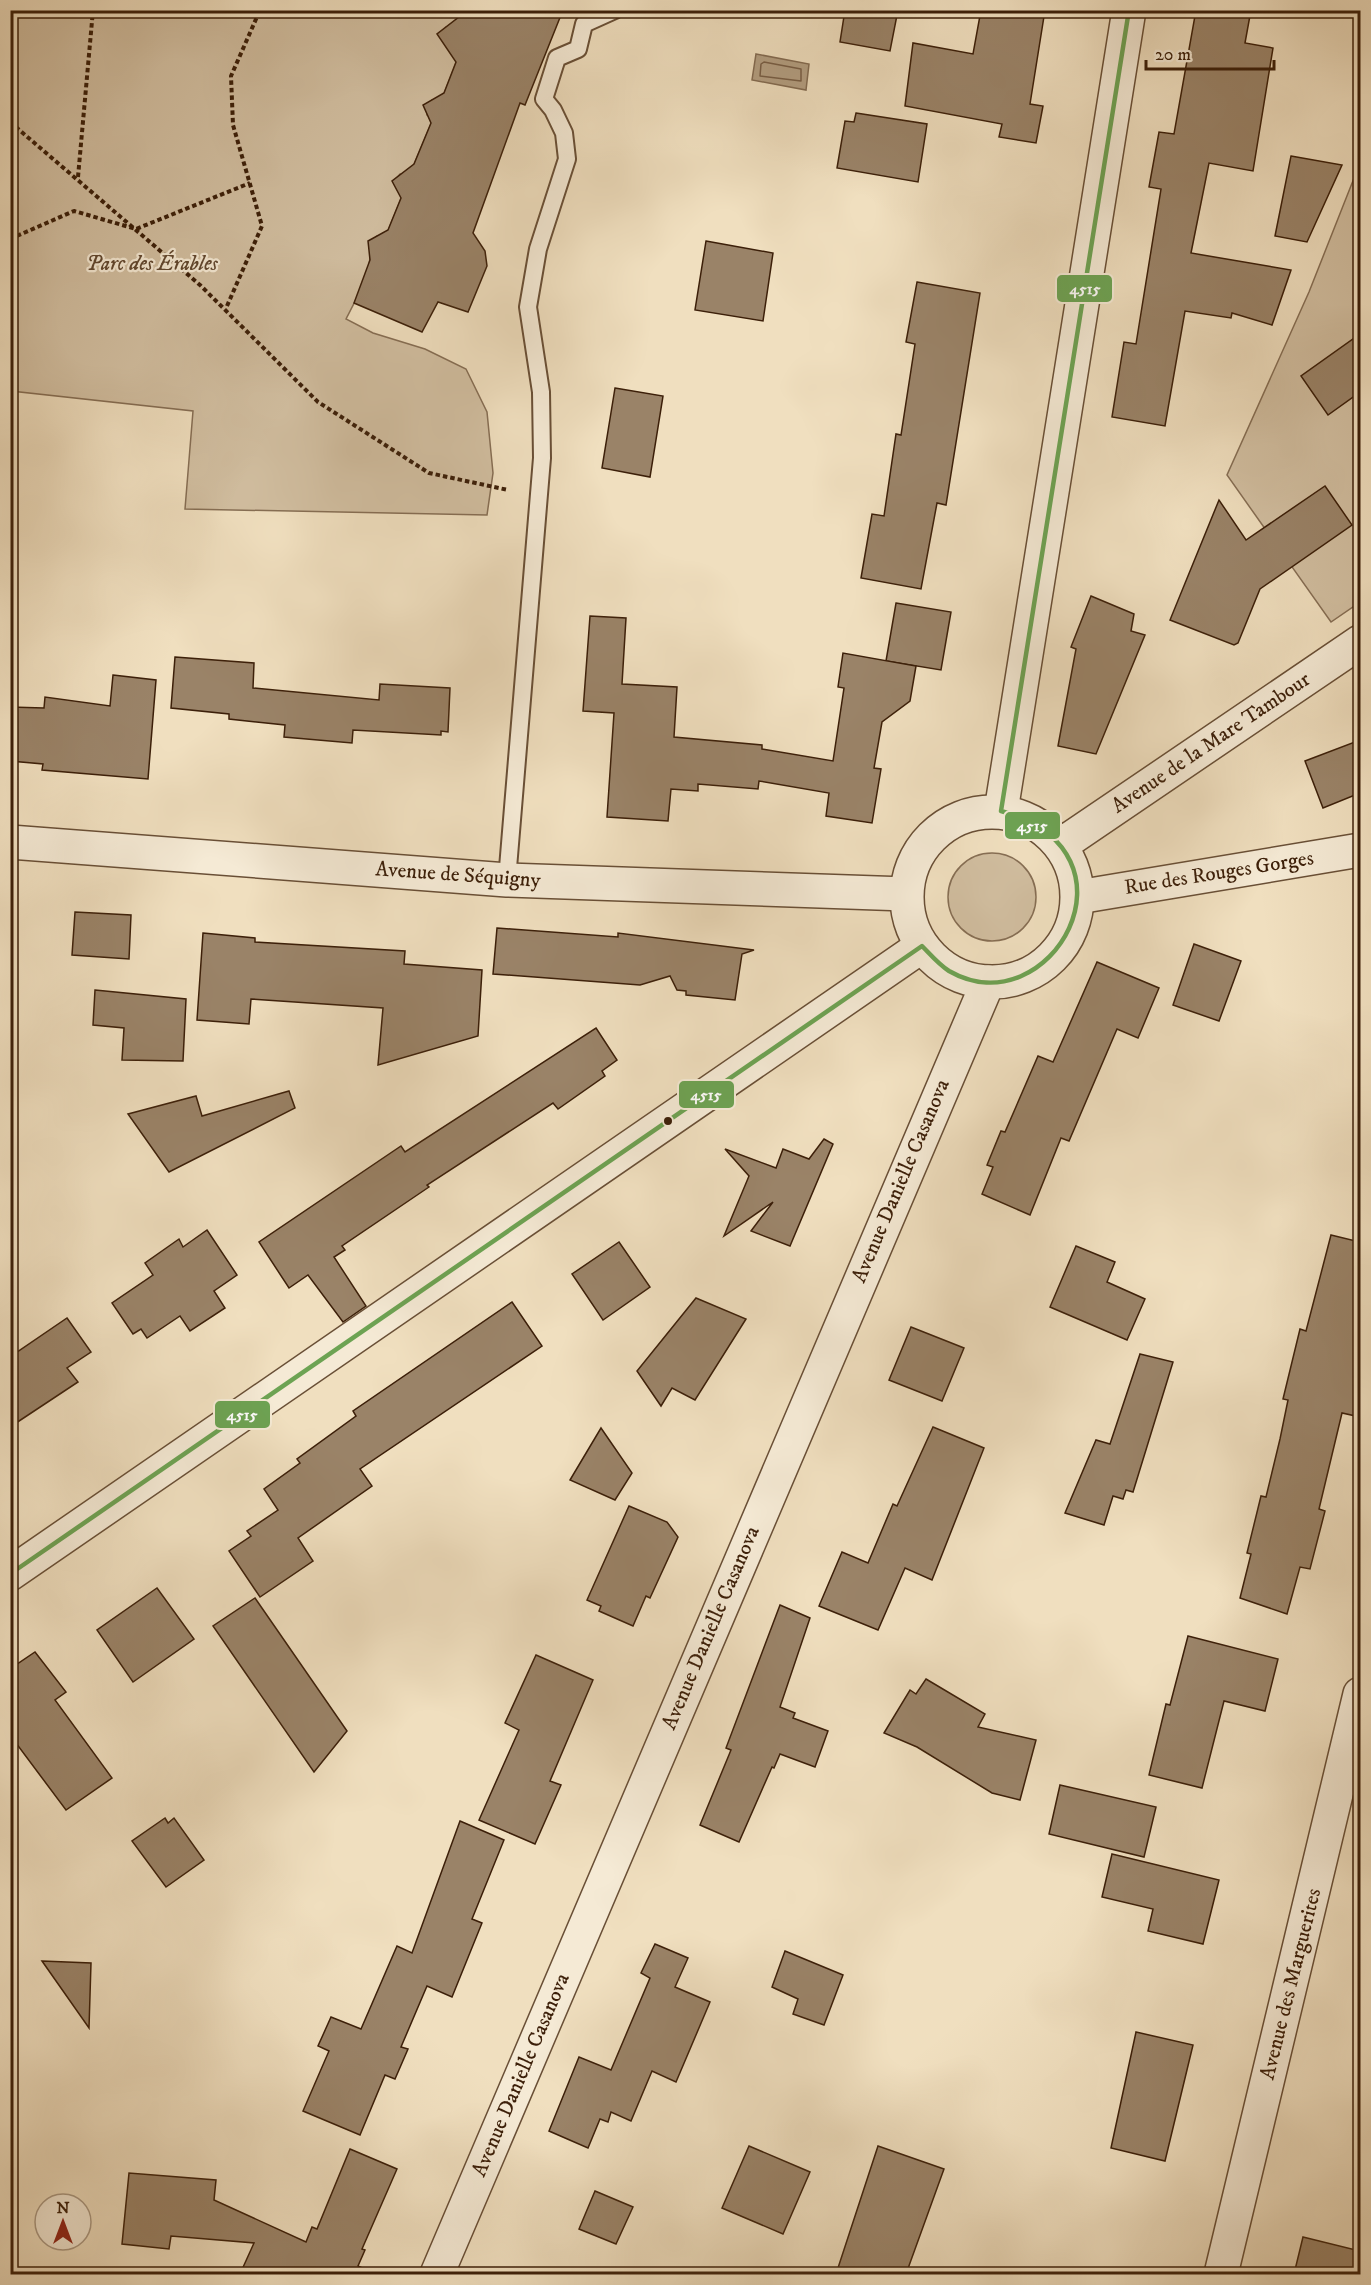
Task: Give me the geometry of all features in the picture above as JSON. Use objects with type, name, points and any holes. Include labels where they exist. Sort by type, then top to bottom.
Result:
[{"type":"street","points":[[1001,811],[1129,10]]},
{"type":"street","name":"Avenue de la Mare Tambour","points":[[1061,845],[1360,642]]},
{"type":"street","points":[[1001,811],[1023,817],[1044,828],[1061,845],[1073,869],[1078,897],[1075,918],[1067,939],[1054,956],[1037,969],[1017,978],[987,982],[968,978],[942,966],[922,946],[910,922],[906,894],[912,867],[921,851],[926,843],[947,824],[973,813],[1001,811]]},
{"type":"street","name":"Avenue de Séquigny","points":[[10,842],[507,880],[906,894]]},
{"type":"street","name":"Rue des Rouges Gorges","points":[[1078,897],[1360,850]]},
{"type":"street","points":[[10,1574],[922,946]]},
{"type":"street","name":"Avenue Danielle Casanova","points":[[437,2274],[987,982]]},
{"type":"street","name":"Avenue des Marguerites","points":[[1221,2274],[1360,1694]]},
{"type":"lane","points":[[507,880],[542,458],[541,392],[528,308],[538,249],[567,159],[564,133],[553,110],[544,99],[557,58],[578,49],[584,24],[615,10]]},
{"type":"path","points":[[78,178],[93,10]]},
{"type":"path","points":[[227,306],[262,226],[233,125],[231,76],[260,10]]},
{"type":"path","points":[[10,122],[200,285],[318,402],[429,473],[508,490],[542,458]]},
{"type":"path","points":[[10,239],[74,211],[136,229],[250,183]]},
{"type":"green space","name":"Parc des Érables","points":[[11,11],[460,11],[453,27],[446,27],[441,36],[460,53],[441,101],[432,100],[426,105],[427,115],[433,119],[410,174],[400,174],[395,180],[403,194],[385,238],[377,236],[369,243],[367,272],[346,319],[373,333],[425,349],[466,369],[487,412],[493,473],[487,515],[185,509],[193,411],[11,391]]},
{"type":"green space","points":[[1360,163],[1360,602],[1331,622],[1227,475],[1309,292]]},
{"type":"green space","points":[[992,853],[1017,860],[1029,872],[1036,897],[1029,922],[1017,934],[992,941],[967,934],[955,922],[948,897],[955,872],[967,860]]},
{"type":"water","points":[[756,54],[809,64],[806,90],[752,80]]},
{"type":"building","points":[[468,10],[563,10],[525,105],[520,103],[473,233],[485,251],[487,266],[468,312],[438,302],[422,332],[354,303],[370,260],[368,241],[388,230],[401,198],[392,181],[414,164],[431,123],[423,105],[444,93],[456,62],[437,34]]},
{"type":"building","points":[[845,10],[898,10],[890,51],[840,42]]},
{"type":"building","points":[[981,10],[1045,10],[1030,104],[1043,106],[1036,143],[999,137],[1002,124],[905,106],[913,43],[973,54]]},
{"type":"building","points":[[1196,10],[1251,10],[1245,43],[1273,48],[1253,171],[1209,163],[1191,253],[1291,270],[1272,325],[1232,313],[1231,318],[1185,311],[1165,426],[1112,417],[1124,342],[1136,344],[1161,189],[1149,187],[1159,132],[1174,134]]},
{"type":"building","points":[[856,113],[927,124],[918,182],[837,168],[845,121],[854,122]]},
{"type":"building","points":[[1291,156],[1342,165],[1307,242],[1275,236]]},
{"type":"building","points":[[706,241],[773,253],[763,321],[695,310]]},
{"type":"building","points":[[917,282],[980,293],[946,505],[937,503],[921,589],[861,578],[872,514],[884,516],[896,434],[901,435],[915,344],[906,342]]},
{"type":"building","points":[[1360,334],[1360,392],[1328,415],[1301,376]]},
{"type":"building","points":[[615,388],[663,396],[650,477],[602,468]]},
{"type":"building","points":[[1325,486],[1352,525],[1260,589],[1238,643],[1234,645],[1170,620],[1219,500],[1246,540]]},
{"type":"building","points":[[1091,596],[1134,614],[1131,631],[1145,635],[1096,754],[1058,746],[1076,649],[1071,647]]},
{"type":"building","points":[[896,603],[951,612],[941,670],[886,661]]},
{"type":"building","points":[[590,616],[626,618],[622,684],[677,687],[674,737],[762,745],[762,749],[833,761],[844,688],[838,687],[843,653],[916,666],[910,701],[882,722],[874,768],[881,769],[872,823],[826,816],[829,793],[759,781],[758,789],[698,784],[698,791],[671,789],[668,821],[607,817],[614,713],[583,711]]},
{"type":"building","points":[[175,657],[254,663],[253,688],[379,700],[380,684],[450,688],[448,732],[441,731],[441,735],[353,730],[352,743],[284,737],[285,725],[229,719],[229,714],[171,708]]},
{"type":"building","points":[[113,675],[156,680],[148,779],[42,770],[43,764],[10,761],[10,707],[44,708],[45,697],[110,706]]},
{"type":"building","points":[[1360,740],[1360,793],[1323,808],[1305,761]]},
{"type":"building","points":[[75,912],[131,915],[129,959],[72,955]]},
{"type":"building","points":[[497,928],[618,937],[618,933],[754,950],[742,954],[735,1000],[686,995],[686,991],[677,990],[670,976],[640,985],[493,974]]},
{"type":"building","points":[[203,933],[255,938],[255,942],[405,951],[404,964],[482,970],[478,1036],[378,1065],[383,1008],[251,999],[249,1024],[197,1020]]},
{"type":"building","points":[[1194,944],[1241,961],[1219,1021],[1173,1005]]},
{"type":"building","points":[[1097,962],[1159,988],[1138,1038],[1117,1029],[1069,1141],[1061,1138],[1030,1215],[982,1194],[993,1167],[987,1165],[1001,1131],[1005,1132],[1038,1056],[1053,1062]]},
{"type":"building","points":[[95,990],[186,999],[183,1061],[122,1060],[124,1028],[93,1025]]},
{"type":"building","points":[[596,1028],[617,1060],[602,1071],[605,1076],[558,1109],[553,1103],[427,1185],[429,1187],[342,1246],[345,1250],[334,1257],[366,1306],[343,1322],[308,1275],[289,1288],[259,1242],[401,1146],[405,1152]]},
{"type":"building","points":[[289,1091],[295,1108],[169,1172],[128,1114],[196,1096],[202,1116]]},
{"type":"building","points":[[824,1139],[833,1144],[790,1246],[751,1231],[773,1202],[724,1236],[749,1176],[725,1149],[776,1168],[783,1149],[809,1159]]},
{"type":"building","points":[[207,1230],[237,1275],[214,1291],[225,1308],[190,1331],[180,1316],[147,1338],[141,1329],[133,1334],[112,1303],[153,1275],[145,1263],[179,1239],[183,1247]]},
{"type":"building","points":[[1331,1235],[1360,1242],[1360,1417],[1342,1413],[1319,1509],[1325,1511],[1310,1569],[1300,1567],[1287,1614],[1240,1598],[1251,1554],[1247,1553],[1261,1496],[1266,1497],[1280,1439],[1288,1400],[1283,1399],[1300,1329],[1306,1331]]},
{"type":"building","points":[[619,1242],[650,1287],[603,1320],[572,1274]]},
{"type":"building","points":[[1076,1246],[1115,1262],[1107,1282],[1145,1299],[1127,1340],[1050,1307]]},
{"type":"building","points":[[696,1298],[746,1319],[695,1400],[672,1388],[661,1406],[637,1371]]},
{"type":"building","points":[[512,1302],[542,1346],[360,1469],[372,1486],[298,1538],[313,1561],[260,1597],[229,1551],[251,1536],[247,1531],[278,1510],[264,1489],[300,1463],[297,1459],[356,1416],[353,1411]]},
{"type":"building","points":[[67,1318],[91,1352],[67,1368],[78,1382],[10,1427],[10,1357]]},
{"type":"building","points":[[911,1327],[964,1348],[942,1401],[889,1380]]},
{"type":"building","points":[[1140,1354],[1173,1362],[1133,1492],[1126,1490],[1123,1499],[1113,1496],[1104,1525],[1065,1513],[1096,1440],[1110,1444]]},
{"type":"building","points":[[933,1427],[984,1448],[932,1580],[905,1568],[878,1630],[819,1606],[842,1552],[868,1563],[893,1504],[897,1506]]},
{"type":"building","points":[[601,1428],[632,1473],[615,1500],[570,1480]]},
{"type":"building","points":[[629,1506],[667,1522],[678,1537],[650,1598],[646,1596],[633,1626],[599,1611],[601,1606],[587,1600]]},
{"type":"building","points":[[157,1588],[194,1639],[133,1682],[97,1630]]},
{"type":"building","points":[[255,1598],[347,1731],[314,1772],[213,1626]]},
{"type":"building","points":[[780,1605],[810,1618],[780,1707],[795,1713],[793,1718],[828,1731],[815,1767],[780,1754],[739,1842],[700,1825],[731,1750],[726,1748]]},
{"type":"building","points":[[1188,1636],[1278,1659],[1265,1711],[1224,1701],[1202,1788],[1149,1775],[1166,1704],[1170,1705]]},
{"type":"building","points":[[35,1652],[66,1692],[55,1700],[112,1778],[66,1810],[10,1735],[10,1669]]},
{"type":"building","points":[[536,1655],[593,1680],[550,1781],[561,1785],[535,1844],[479,1820],[519,1730],[505,1723]]},
{"type":"building","points":[[926,1679],[985,1714],[978,1727],[1036,1740],[1020,1800],[992,1793],[917,1747],[884,1733],[910,1690],[916,1694]]},
{"type":"building","points":[[1060,1785],[1156,1807],[1144,1857],[1049,1834]]},
{"type":"building","points":[[165,1818],[168,1823],[174,1818],[204,1860],[166,1887],[132,1841]]},
{"type":"building","points":[[460,1821],[504,1840],[472,1919],[482,1923],[452,1997],[427,1986],[401,2047],[408,2049],[395,2079],[385,2075],[360,2135],[303,2111],[329,2051],[318,2046],[331,2017],[361,2029],[397,1946],[412,1953]]},
{"type":"building","points":[[1112,1854],[1219,1880],[1203,1944],[1148,1931],[1153,1909],[1102,1897]]},
{"type":"building","points":[[655,1944],[688,1958],[675,1987],[710,2002],[676,2082],[652,2071],[631,2121],[611,2112],[608,2122],[600,2119],[588,2148],[549,2131],[579,2057],[611,2070],[650,1978],[641,1973]]},
{"type":"building","points":[[785,1951],[843,1975],[824,2025],[793,2014],[798,1999],[772,1987]]},
{"type":"building","points":[[42,1961],[91,1963],[89,2028]]},
{"type":"building","points":[[1136,2032],[1193,2045],[1165,2161],[1111,2148]]},
{"type":"building","points":[[749,2146],[810,2172],[783,2234],[722,2208]]},
{"type":"building","points":[[878,2146],[944,2169],[906,2274],[836,2274]]},
{"type":"building","points":[[350,2149],[397,2169],[362,2249],[365,2250],[358,2266],[375,2274],[240,2274],[254,2243],[171,2236],[169,2249],[122,2244],[129,2173],[216,2180],[214,2200],[306,2242],[312,2227],[317,2229]]},
{"type":"building","points":[[595,2191],[633,2207],[616,2244],[579,2229]]},
{"type":"building","points":[[1303,2237],[1360,2251],[1360,2274],[1294,2274]]},
{"type":"transit line","name":"4515","points":[[10,1574],[922,946],[949,971],[986,982],[1021,976],[1049,957],[1069,928],[1077,895],[1070,861],[1046,832],[1001,811],[1129,10]]}]
